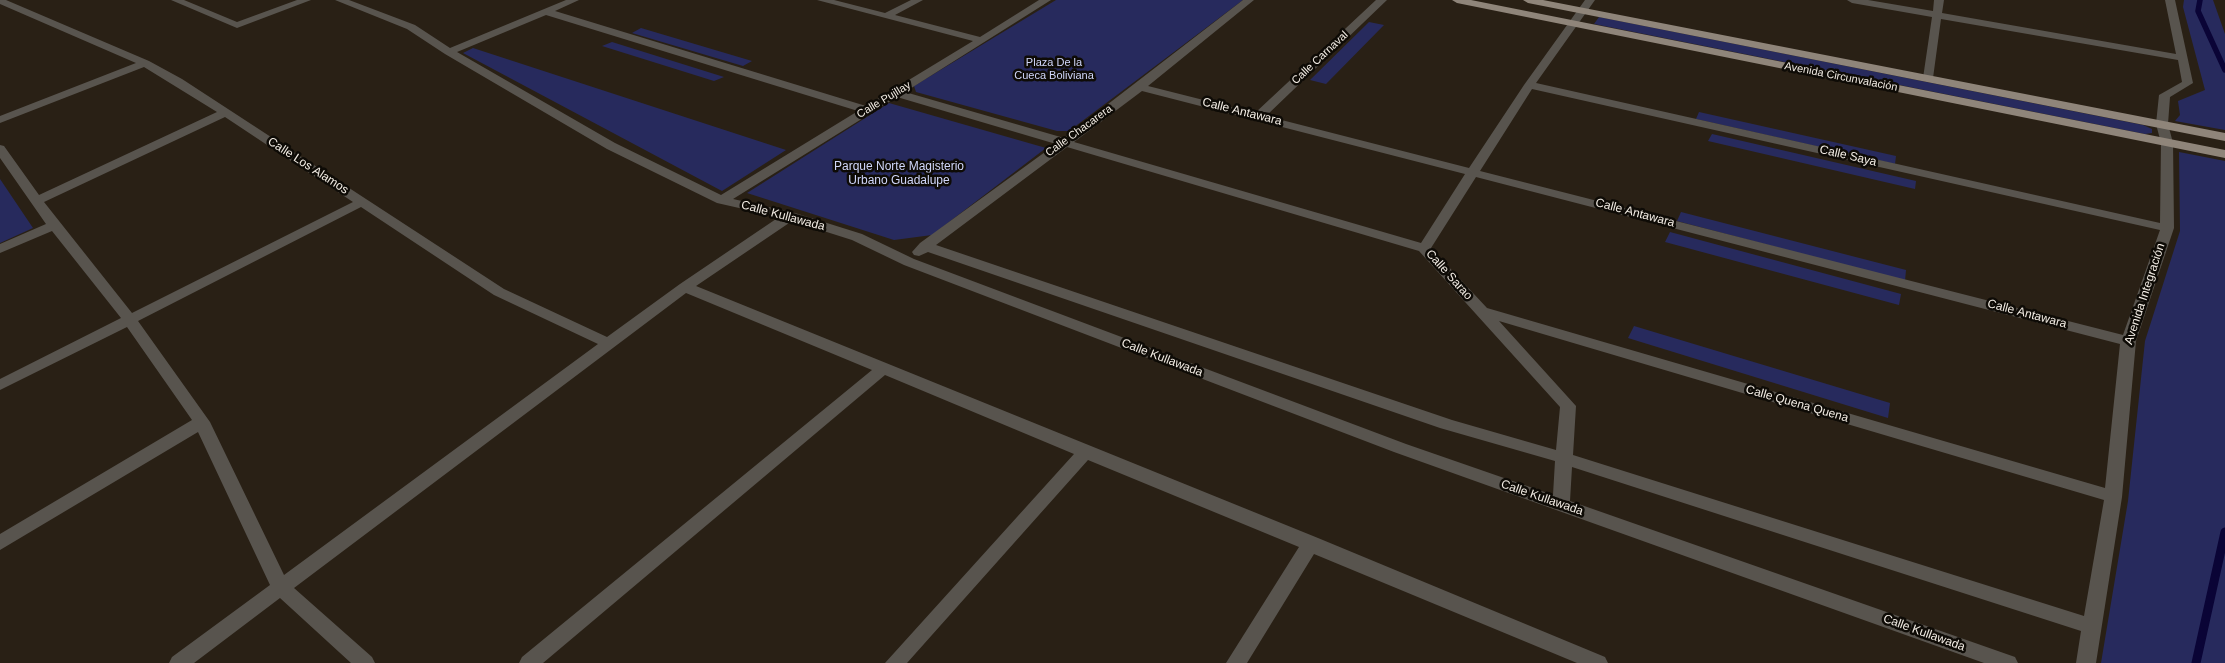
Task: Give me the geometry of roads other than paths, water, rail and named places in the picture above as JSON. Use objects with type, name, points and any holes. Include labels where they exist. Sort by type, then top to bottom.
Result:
[{"type":"main road","name":"Avenida Circunvalación","points":[[1456,0],[2225,154]]},
{"type":"main road","name":"Avenida Circunvalación","points":[[1528,0],[2225,137]]},
{"type":"street","points":[[176,0],[237,25],[306,0]]},
{"type":"street","points":[[449,52],[574,0]]},
{"type":"street","points":[[822,0],[981,40]]},
{"type":"street","points":[[886,16],[918,0]]},
{"type":"street","name":"Calle Pujllay","points":[[722,200],[1046,0]]},
{"type":"street","name":"Calle Chacarera","points":[[909,262],[925,246],[1140,86],[1249,0]]},
{"type":"street","name":"Calle Carnaval","points":[[1259,116],[1382,0]]},
{"type":"street","name":"Calle Sarao","points":[[1561,504],[1568,406],[1424,248],[1529,85],[1575,24],[1590,0]]},
{"type":"street","points":[[1852,0],[2183,58]]},
{"type":"street","points":[[1928,78],[1939,0]]},
{"type":"street","name":"Avenida Integración","points":[[2086,663],[2113,497],[2128,341],[2167,228],[2167,143],[2162,124],[2165,95],[2188,84],[2170,0]]},
{"type":"street","name":"Calle Los Alamos","points":[[0,1],[144,63],[226,112],[499,292],[609,344]]},
{"type":"street","name":"Calle Kullawada","points":[[350,1],[412,27],[449,52],[611,146],[722,200],[790,216],[858,237],[909,262],[1400,448],[2008,663]]},
{"type":"street","points":[[547,12],[866,110]]},
{"type":"street","points":[[0,120],[144,63]]},
{"type":"street","name":"Calle Saya","points":[[1529,85],[2167,228]]},
{"type":"street","name":"Calle Antawara","points":[[1140,86],[2128,341]]},
{"type":"street","points":[[896,93],[1424,248]]},
{"type":"street","points":[[37,201],[226,112]]},
{"type":"street","points":[[0,149],[54,225],[130,320],[202,422],[281,588],[365,663]]},
{"type":"street","points":[[0,385],[362,202]]},
{"type":"street","points":[[179,663],[685,287],[790,216]]},
{"type":"street","points":[[0,248],[54,225]]},
{"type":"street","points":[[925,246],[1446,424],[1564,458],[2091,626]]},
{"type":"street","points":[[685,287],[1311,543],[1587,661]]},
{"type":"street","name":"Calle Quena Quena","points":[[1481,311],[2113,497]]},
{"type":"street","points":[[530,663],[884,368]]},
{"type":"street","points":[[0,542],[202,422]]},
{"type":"street","points":[[895,663],[1086,451]]},
{"type":"street","points":[[1236,663],[1311,543]]},
{"type":"waterway","points":[[2200,0],[2198,11],[2225,70]]},
{"type":"waterway","points":[[2196,663],[2225,532]]},
{"type":"park label","name":"Plaza De la Cueca Boliviana","points":[[1054,69]]},
{"type":"park label","name":"Parque Norte Magisterio Urbano Guadalupe","points":[[899,174]]}]
